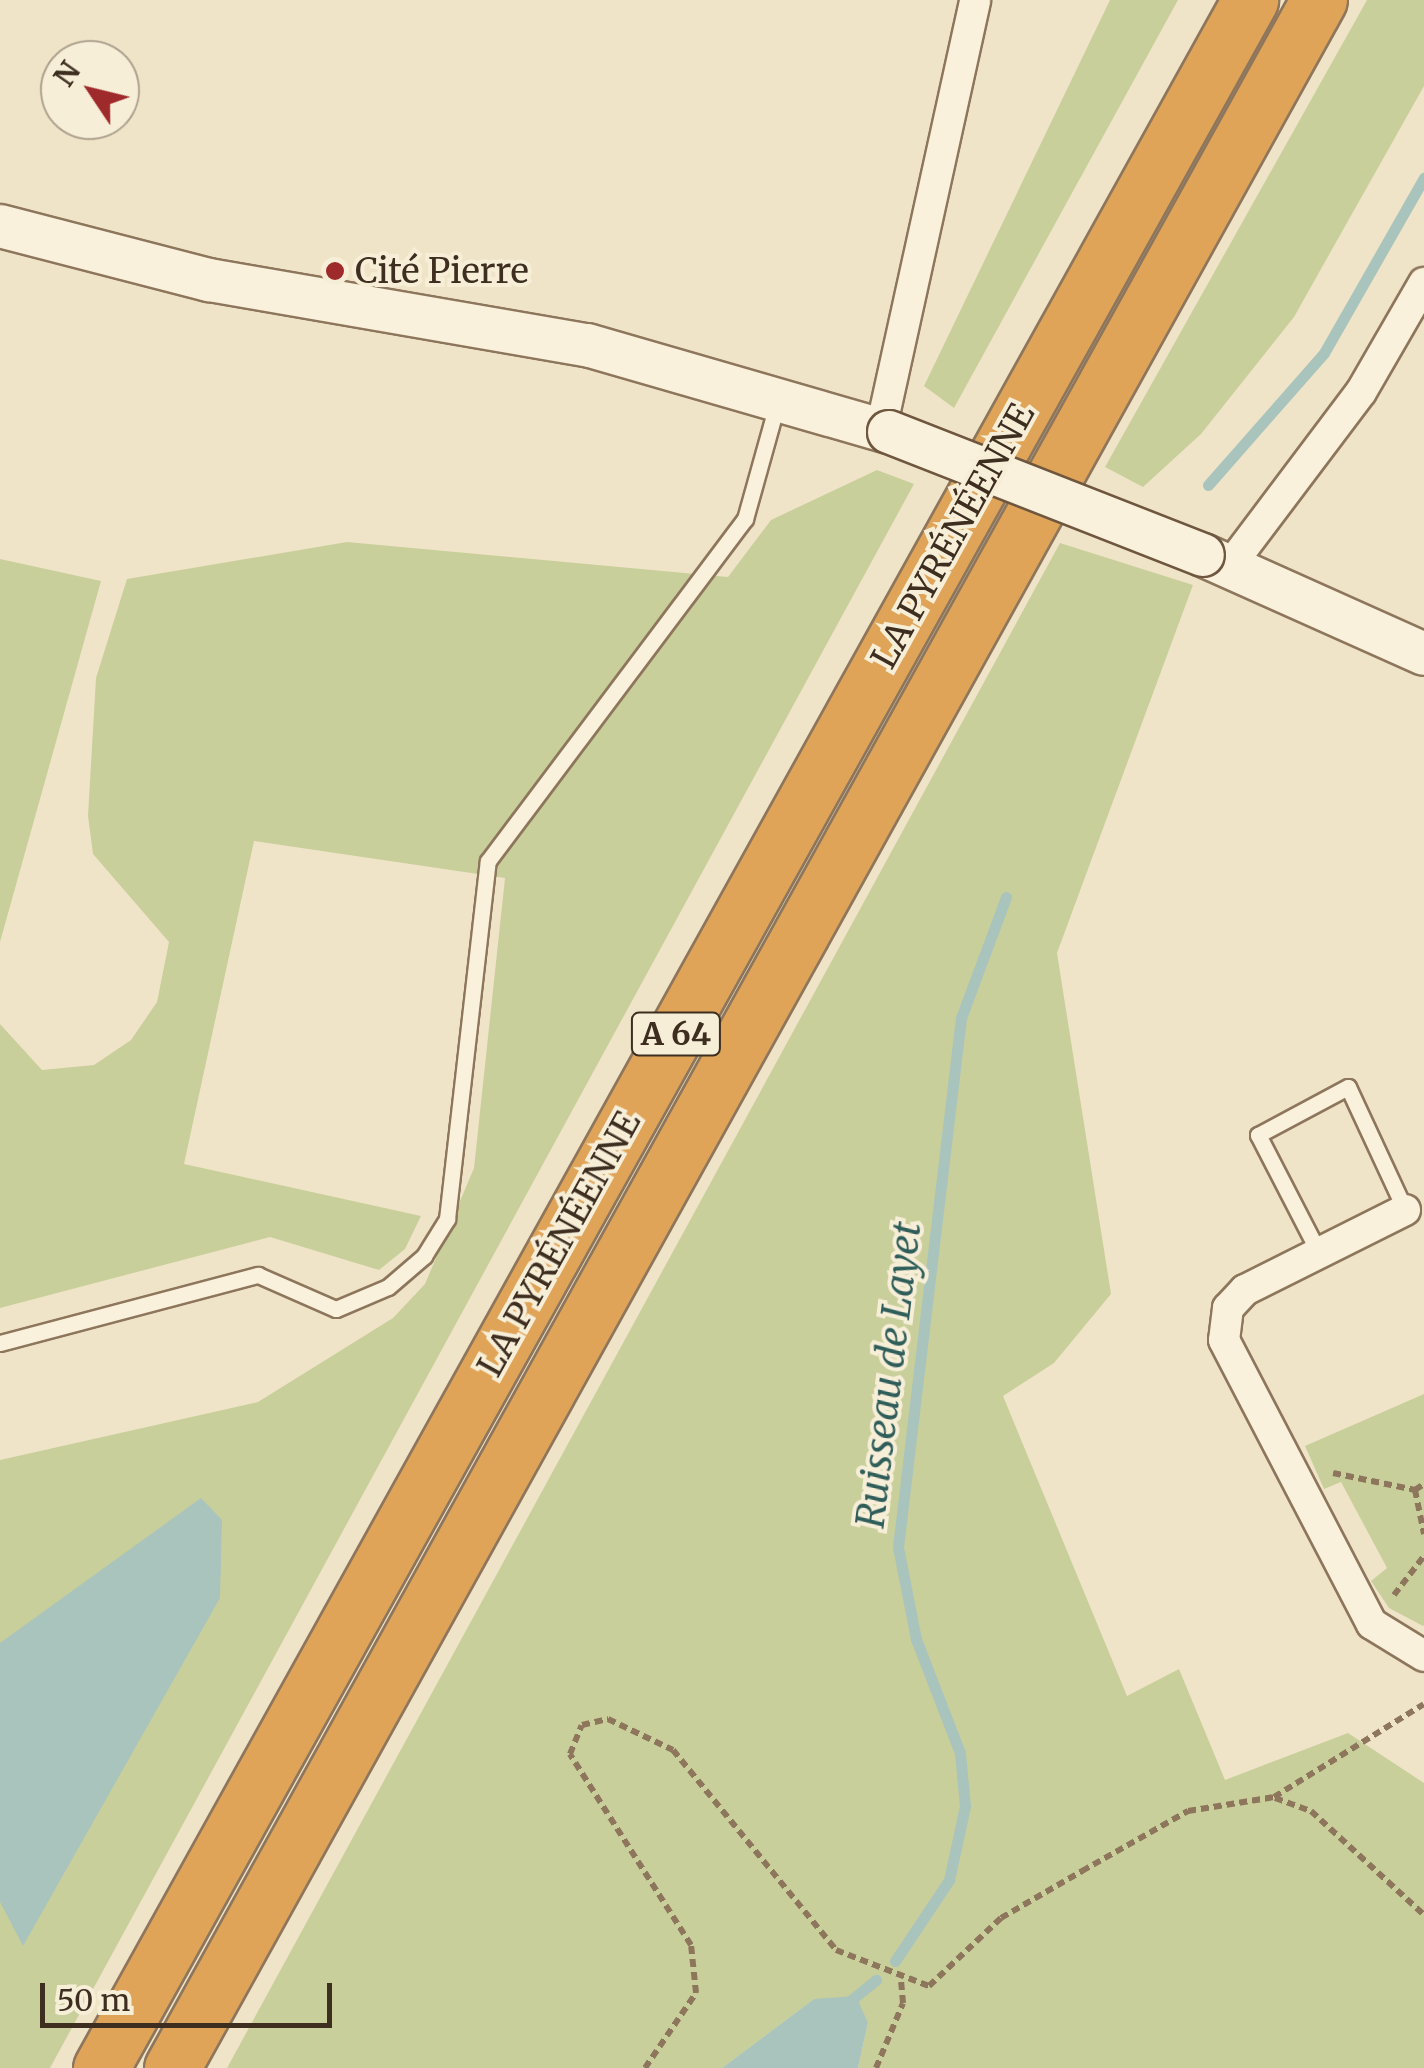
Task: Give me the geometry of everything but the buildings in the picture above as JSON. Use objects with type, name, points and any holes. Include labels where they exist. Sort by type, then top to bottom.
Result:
[{"type":"highway","name":"LA PYRÉNÉENNE","points":[[101,2068],[1250,0]]},
{"type":"highway","name":"LA PYRÉNÉENNE","points":[[172,2068],[1319,0]]},
{"type":"main road","points":[[0,226],[246,287],[587,345],[779,397],[885,430],[1216,561],[1424,654]]},
{"type":"street","points":[[885,430],[975,0]]},
{"type":"street","points":[[1216,561],[1361,392],[1424,283]]},
{"type":"street","points":[[1405,1210],[1319,1253],[1228,1308],[1224,1340],[1372,1624],[1424,1656]]},
{"type":"lane","points":[[0,1343],[258,1275],[336,1309],[388,1287],[424,1256],[447,1219],[488,862],[745,518],[779,397]]},
{"type":"lane","points":[[1319,1253],[1258,1134],[1348,1087],[1405,1210]]},
{"type":"path","points":[[1287,1463],[1415,1490],[1424,1484]]},
{"type":"path","points":[[1415,1490],[1424,1534]]},
{"type":"path","points":[[1372,1624],[1424,1556]]},
{"type":"path","points":[[645,2068],[696,1994],[691,1945],[570,1754],[582,1725],[608,1720],[674,1750],[836,1950],[867,1958],[900,1982],[929,1986],[1001,1918],[1188,1811],[1274,1797],[1424,1704]]},
{"type":"path","points":[[1274,1797],[1311,1811],[1424,1916]]},
{"type":"path","points":[[876,2068],[903,2003],[900,1982]]},
{"type":"green space","points":[[1110,0],[1178,0],[954,408],[924,386]]},
{"type":"green space","points":[[1367,0],[1424,0],[1424,86],[1294,317],[1201,434],[1143,487],[1105,467]]},
{"type":"green space","points":[[877,470],[914,484],[50,2068],[0,2068],[0,1460],[258,1402],[393,1318],[425,1284],[474,1168],[505,878],[254,841],[184,1164],[421,1216],[405,1249],[379,1270],[270,1237],[0,1308],[0,1024],[42,1070],[94,1065],[131,1040],[157,1002],[169,942],[93,854],[88,816],[96,678],[127,579],[347,542],[728,577],[771,520]]},
{"type":"green space","points":[[1060,543],[1193,585],[1057,953],[1111,1294],[1054,1363],[1003,1396],[1127,1696],[1179,1669],[1225,1780],[1348,1733],[1424,1783],[1424,2068],[858,2068],[868,2023],[814,1999],[722,2068],[227,2068]]},
{"type":"green space","points":[[0,559],[101,581],[0,942]]},
{"type":"green space","points":[[1424,1394],[1423,1626],[1389,1608],[1371,1581],[1387,1568],[1341,1482],[1324,1489],[1305,1446]]},
{"type":"water","points":[[201,1498],[222,1520],[220,1598],[23,1946],[0,1902],[0,1643]]},
{"type":"water","points":[[856,1996],[868,2023],[858,2068],[722,2068],[814,1999]]},
{"type":"waterway","name":"Ruisseau de Layet","points":[[1208,485],[1324,353],[1424,178]]},
{"type":"waterway","name":"Ruisseau de Layet","points":[[895,1961],[949,1880],[965,1806],[960,1753],[916,1639],[898,1547],[961,1018],[1006,897]]},
{"type":"waterway","name":"Ruisseau de Layet","points":[[845,2005],[876,1980]]},
{"type":"place","name":"Cité Pierre","points":[[335,271]]}]
